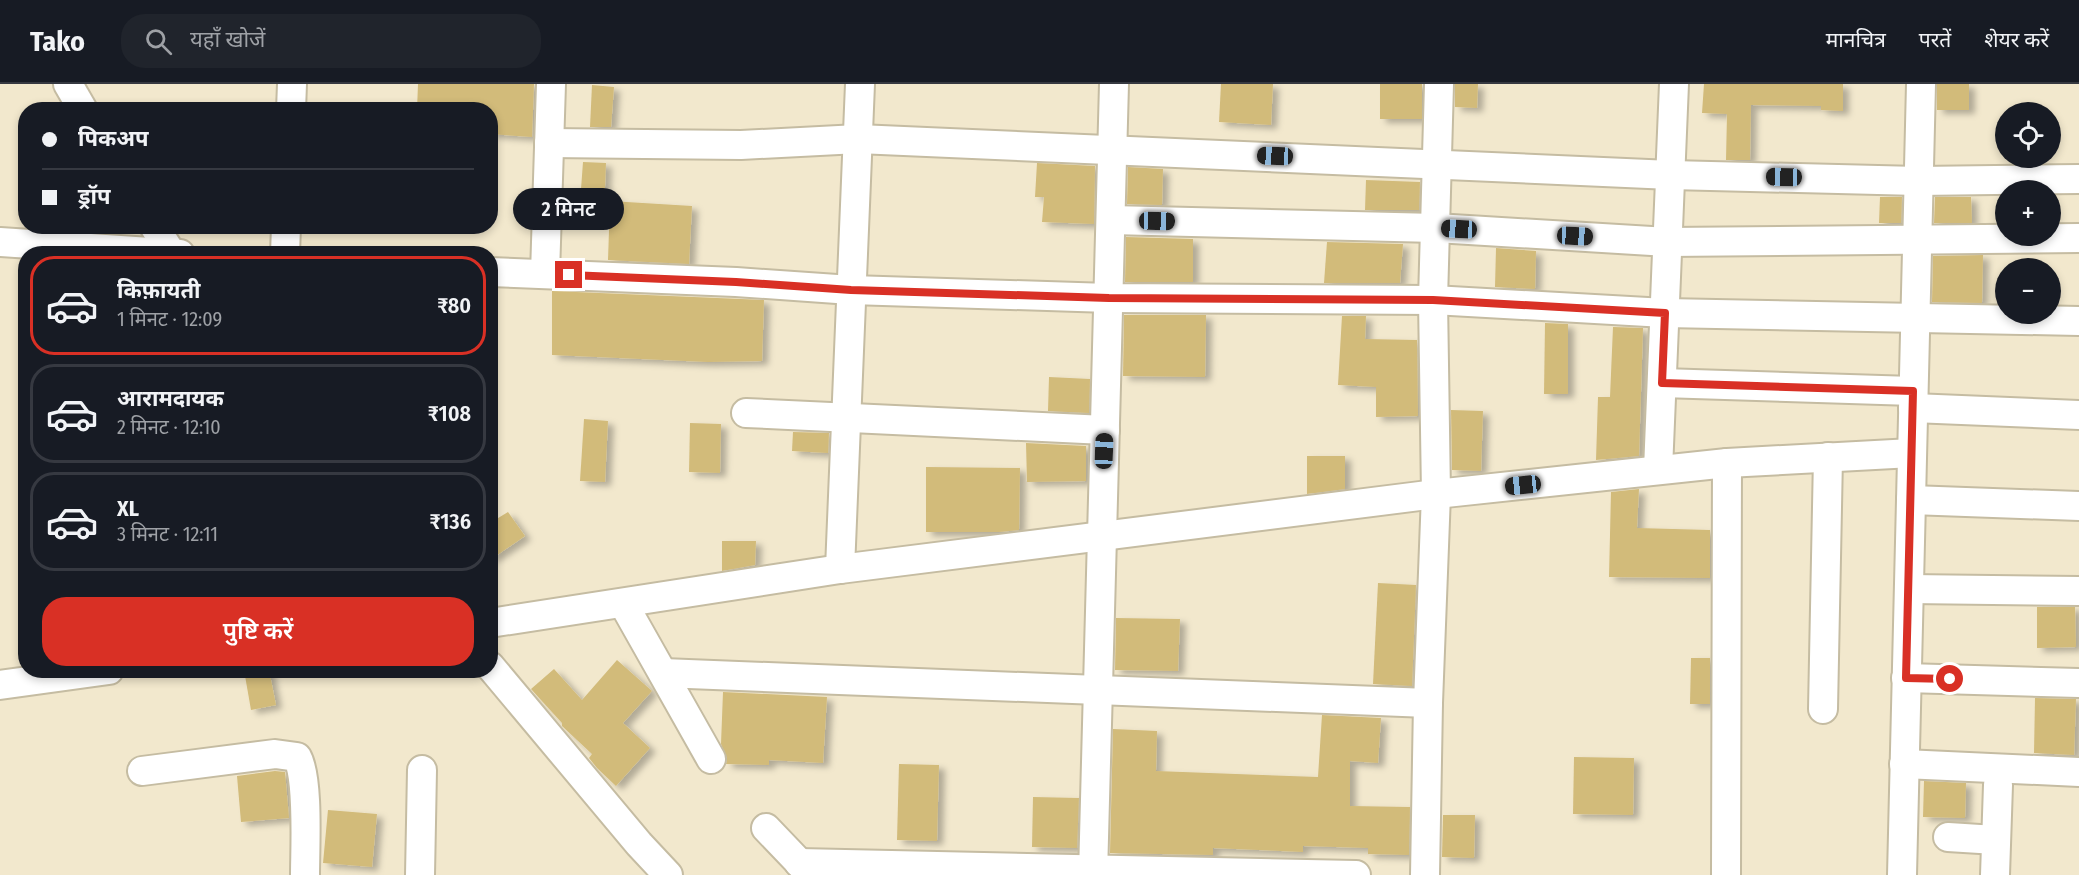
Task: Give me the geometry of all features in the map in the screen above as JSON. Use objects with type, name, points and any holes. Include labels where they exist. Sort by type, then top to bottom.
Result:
[{"type":"street","points":[[68,84],[78,102]]},
{"type":"street","points":[[291,102],[292,84]]},
{"type":"street","points":[[545,274],[551,84]]},
{"type":"street","points":[[840,569],[860,84]]},
{"type":"street","points":[[1093,873],[1114,84]]},
{"type":"street","points":[[1425,875],[1428,703],[1436,494],[1433,300],[1439,84]]},
{"type":"street","points":[[1658,470],[1674,84]]},
{"type":"street","points":[[1902,875],[1921,84]]},
{"type":"street","points":[[549,143],[741,145],[858,139],[1671,175],[1918,181],[2079,179]]},
{"type":"street","points":[[1111,220],[1436,228],[1668,242],[2079,238]]},
{"type":"street","points":[[0,242],[63,246]]},
{"type":"street","points":[[498,272],[736,282],[851,290],[1109,298],[1433,300],[1665,313],[2079,321]]},
{"type":"street","points":[[1662,383],[1913,400],[2079,415]]},
{"type":"street","points":[[746,413],[1105,430]]},
{"type":"street","points":[[498,622],[840,569],[1436,494],[1727,463],[1912,453]]},
{"type":"street","points":[[1823,709],[1828,457]]},
{"type":"street","points":[[1726,875],[1727,463]]},
{"type":"street","points":[[1911,500],[2079,506]]},
{"type":"street","points":[[1909,589],[2079,591]]},
{"type":"street","points":[[623,603],[711,759]]},
{"type":"street","points":[[663,673],[1428,703]]},
{"type":"street","points":[[498,676],[639,844],[668,875]]},
{"type":"street","points":[[0,685],[50,678]]},
{"type":"street","points":[[1906,678],[2079,683]]},
{"type":"street","points":[[141,771],[275,754],[297,757],[304,783],[305,875]]},
{"type":"street","points":[[1904,764],[2079,772]]},
{"type":"street","points":[[420,875],[422,770]]},
{"type":"street","points":[[1995,875],[1998,785]]},
{"type":"street","points":[[766,828],[805,869],[1356,875]]},
{"type":"street","points":[[1948,837],[1996,840]]},
{"type":"building","points":[[418,84],[534,84],[532,137],[498,135],[498,102],[417,102]]},
{"type":"building","points":[[1221,84],[1273,84],[1271,125],[1219,122]]},
{"type":"building","points":[[1380,84],[1422,84],[1422,119],[1380,119]]},
{"type":"building","points":[[1455,84],[1478,84],[1477,108],[1455,107]]},
{"type":"building","points":[[1704,84],[1843,84],[1843,111],[1821,110],[1821,106],[1751,105],[1750,160],[1726,160],[1727,114],[1702,113]]},
{"type":"building","points":[[1937,84],[1969,84],[1969,110],[1937,110]]},
{"type":"building","points":[[592,85],[614,87],[611,127],[590,127]]},
{"type":"building","points":[[583,162],[606,163],[604,211],[570,209],[571,188],[581,189]]},
{"type":"building","points":[[1037,163],[1095,166],[1094,224],[1042,222],[1044,197],[1035,197]]},
{"type":"building","points":[[1128,167],[1163,169],[1162,205],[1127,204]]},
{"type":"building","points":[[1366,180],[1420,182],[1419,210],[1365,210]]},
{"type":"building","points":[[1880,197],[1902,197],[1901,223],[1879,223]]},
{"type":"building","points":[[1935,197],[1971,197],[1972,223],[1934,223]]},
{"type":"building","points":[[610,201],[692,206],[689,264],[608,260]]},
{"type":"building","points":[[1126,237],[1193,239],[1193,282],[1125,282]]},
{"type":"building","points":[[1327,242],[1403,244],[1400,283],[1324,283]]},
{"type":"building","points":[[1496,248],[1536,251],[1535,289],[1495,287]]},
{"type":"building","points":[[1983,255],[1982,303],[1932,302],[1933,256]]},
{"type":"building","points":[[552,291],[764,300],[762,361],[708,362],[552,355]]},
{"type":"building","points":[[1124,315],[1206,315],[1205,377],[1123,376]]},
{"type":"building","points":[[1342,316],[1366,316],[1365,339],[1417,340],[1418,416],[1376,417],[1376,387],[1338,385]]},
{"type":"building","points":[[1545,323],[1568,324],[1568,394],[1544,394]]},
{"type":"building","points":[[1613,327],[1643,328],[1639,456],[1596,460],[1598,397],[1610,397]]},
{"type":"building","points":[[1049,377],[1090,379],[1089,413],[1048,411]]},
{"type":"building","points":[[1451,410],[1483,411],[1481,471],[1452,470]]},
{"type":"building","points":[[584,419],[608,421],[605,482],[580,481]]},
{"type":"building","points":[[690,423],[721,424],[720,473],[689,472]]},
{"type":"building","points":[[793,432],[829,433],[828,453],[792,451]]},
{"type":"building","points":[[1026,443],[1086,446],[1086,481],[1027,482]]},
{"type":"building","points":[[1307,456],[1345,456],[1345,489],[1307,494]]},
{"type":"building","points":[[926,467],[1020,468],[1019,530],[926,532]]},
{"type":"building","points":[[1639,489],[1637,528],[1710,530],[1710,578],[1609,577],[1611,492]]},
{"type":"building","points":[[508,512],[525,536],[498,555],[498,518]]},
{"type":"building","points":[[722,541],[756,541],[755,565],[722,571]]},
{"type":"building","points":[[1378,583],[1416,585],[1412,686],[1373,684]]},
{"type":"building","points":[[2037,607],[2075,607],[2076,647],[2037,648]]},
{"type":"building","points":[[1116,618],[1180,619],[1178,671],[1115,670]]},
{"type":"building","points":[[1691,658],[1710,658],[1710,704],[1690,704]]},
{"type":"building","points":[[617,660],[652,691],[623,723],[650,748],[616,786],[589,758],[592,754],[562,726],[562,723],[531,689],[554,669],[582,700]]},
{"type":"building","points":[[245,678],[271,678],[276,705],[251,710]]},
{"type":"building","points":[[723,692],[827,697],[823,763],[769,760],[769,765],[726,764],[727,759],[721,744]]},
{"type":"building","points":[[2035,698],[2076,699],[2074,755],[2034,753]]},
{"type":"building","points":[[1322,715],[1381,718],[1378,763],[1350,761],[1350,806],[1410,807],[1409,855],[1368,854],[1368,848],[1303,846],[1303,852],[1213,848],[1213,855],[1110,853],[1113,729],[1157,731],[1156,771],[1318,777]]},
{"type":"building","points":[[1574,757],[1634,758],[1633,815],[1573,814]]},
{"type":"building","points":[[899,764],[939,765],[937,841],[897,840]]},
{"type":"building","points":[[275,771],[285,772],[289,818],[241,822],[237,776]]},
{"type":"building","points":[[1924,781],[1966,783],[1965,818],[1923,817]]},
{"type":"building","points":[[1033,797],[1079,798],[1077,848],[1032,847]]},
{"type":"building","points":[[328,810],[377,814],[372,867],[323,863]]},
{"type":"building","points":[[1443,815],[1475,815],[1474,858],[1442,857]]},
{"type":"route","points":[[569,275],[736,282],[851,290],[1109,298],[1433,300],[1665,313],[1662,383],[1913,391],[1906,678],[1950,679]]}]
